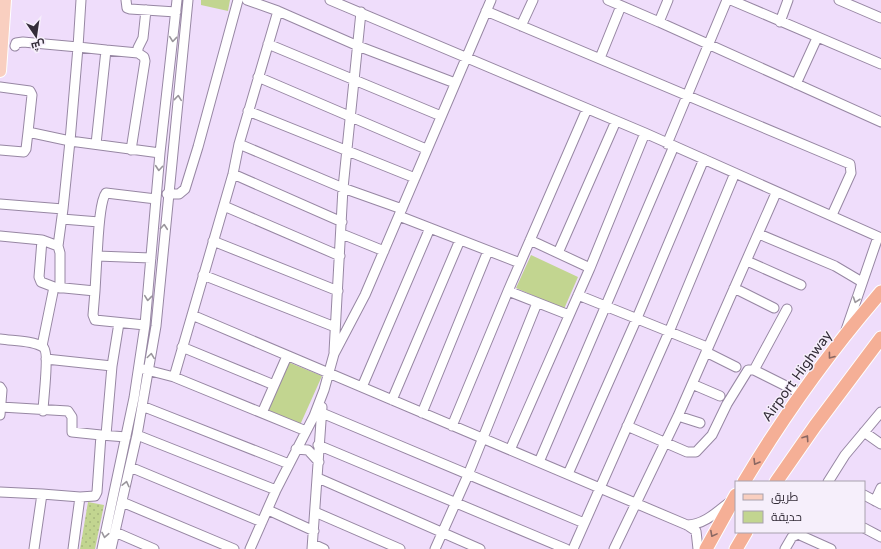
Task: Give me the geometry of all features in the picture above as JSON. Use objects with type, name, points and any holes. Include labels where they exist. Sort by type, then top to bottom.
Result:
[{"type":"highway","name":"Airport Highway","points":[[745,481],[767,444],[802,394],[881,292]]},
{"type":"highway","points":[[777,481],[881,337]]},
{"type":"highway","points":[[706,549],[734,497]]},
{"type":"highway","points":[[739,548],[746,533]]},
{"type":"main road","points":[[0,71],[5,0]]},
{"type":"street","points":[[43,411],[46,353],[42,346],[57,287],[60,253],[58,246],[70,141],[81,0]]},
{"type":"street","points":[[126,0],[127,8],[176,12]]},
{"type":"street","points":[[102,549],[126,437],[139,368],[145,325],[160,153],[177,0]]},
{"type":"street","points":[[111,549],[137,435],[156,326],[167,194],[188,0]]},
{"type":"street","points":[[167,194],[179,194],[185,189],[238,0]]},
{"type":"street","points":[[247,0],[278,11],[358,46],[455,83]]},
{"type":"street","points":[[330,0],[645,133],[776,193],[832,215],[879,238],[842,341]]},
{"type":"street","points":[[334,354],[365,295],[426,149],[491,0]]},
{"type":"street","points":[[521,26],[533,0]]},
{"type":"street","points":[[608,0],[881,122]]},
{"type":"street","points":[[659,22],[668,0]]},
{"type":"street","points":[[538,462],[606,306],[670,145],[687,94],[727,0]]},
{"type":"street","points":[[731,0],[817,38],[881,64]]},
{"type":"street","points":[[780,22],[788,0]]},
{"type":"street","points":[[839,0],[881,18]]},
{"type":"street","points":[[600,58],[621,6]]},
{"type":"street","points":[[138,53],[138,48],[143,38],[146,10]]},
{"type":"street","points":[[174,377],[233,174],[248,111],[278,11]]},
{"type":"street","points":[[486,11],[687,94],[850,164],[852,173],[832,215]]},
{"type":"street","points":[[250,549],[276,490],[296,448],[306,431],[324,390],[334,354],[342,234],[343,188],[361,12]]},
{"type":"street","points":[[796,84],[817,38]]},
{"type":"street","points":[[15,46],[16,43],[23,42],[138,53],[144,57],[145,61],[131,150]]},
{"type":"street","points":[[268,44],[441,116]]},
{"type":"street","points":[[96,144],[106,50]]},
{"type":"street","points":[[170,68],[181,68]]},
{"type":"street","points":[[258,77],[426,149]]},
{"type":"street","points":[[0,87],[30,91],[32,94],[26,149],[24,152],[0,150]]},
{"type":"street","points":[[452,426],[508,291],[587,109]]},
{"type":"street","points":[[248,111],[346,152],[415,178]]},
{"type":"street","points":[[558,253],[616,121]]},
{"type":"street","points":[[28,132],[70,141],[160,153]]},
{"type":"street","points":[[510,450],[590,268],[645,133]]},
{"type":"street","points":[[239,144],[400,212],[430,228],[520,263]]},
{"type":"street","points":[[568,474],[637,318],[704,159]]},
{"type":"street","points":[[573,549],[669,332],[735,173]]},
{"type":"street","points":[[233,174],[342,222]]},
{"type":"street","points":[[614,549],[678,416],[776,193]]},
{"type":"street","points":[[145,325],[95,320],[93,316],[99,222],[106,194],[156,199]]},
{"type":"street","points":[[0,204],[63,209]]},
{"type":"street","points":[[224,206],[340,256]]},
{"type":"street","points":[[62,219],[99,222]]},
{"type":"street","points":[[362,387],[430,228]]},
{"type":"street","points":[[342,234],[384,251]]},
{"type":"street","points":[[759,234],[835,266],[862,282]]},
{"type":"street","points":[[0,236],[42,240],[58,246]]},
{"type":"street","points":[[42,240],[39,277],[41,282],[57,287],[95,291]]},
{"type":"street","points":[[392,400],[460,240]]},
{"type":"street","points":[[530,240],[590,268]]},
{"type":"street","points":[[213,241],[338,291]]},
{"type":"street","points":[[422,413],[488,251]]},
{"type":"street","points":[[97,256],[151,258]]},
{"type":"street","points":[[747,261],[801,285]]},
{"type":"street","points":[[203,275],[335,327]]},
{"type":"street","points":[[734,288],[774,308]]},
{"type":"street","points":[[508,291],[569,316]]},
{"type":"street","points":[[578,294],[669,332],[707,350],[736,367]]},
{"type":"street","points":[[435,549],[468,475],[481,438],[537,303]]},
{"type":"street","points":[[754,370],[786,309]]},
{"type":"street","points":[[192,316],[687,525],[696,531],[698,549]]},
{"type":"street","points":[[0,492],[80,497],[95,496],[97,492],[112,366],[119,323]]},
{"type":"street","points":[[0,339],[28,342],[42,346]]},
{"type":"street","points":[[182,347],[274,385]]},
{"type":"street","points":[[262,413],[287,356]]},
{"type":"street","points":[[46,359],[112,366]]},
{"type":"street","points":[[139,368],[174,377],[306,431]]},
{"type":"street","points":[[627,426],[664,443],[690,452],[700,449],[712,435],[727,404],[748,370],[754,370],[802,394]]},
{"type":"street","points":[[692,384],[720,396]]},
{"type":"street","points":[[0,387],[2,390],[0,411],[68,411],[72,416],[72,432],[126,437]]},
{"type":"street","points":[[324,390],[318,445],[319,463],[312,547],[324,549]]},
{"type":"street","points":[[142,406],[289,464]]},
{"type":"street","points":[[832,481],[845,455],[881,412]]},
{"type":"street","points":[[322,413],[584,523]]},
{"type":"street","points":[[678,416],[700,423]]},
{"type":"street","points":[[864,432],[881,444]]},
{"type":"street","points":[[137,435],[276,490]]},
{"type":"street","points":[[318,445],[566,549]]},
{"type":"street","points":[[296,448],[308,450],[319,463]]},
{"type":"street","points":[[130,467],[262,522]]},
{"type":"street","points":[[318,478],[480,549]]},
{"type":"street","points":[[865,496],[878,502],[881,488]]},
{"type":"street","points":[[34,549],[42,494]]},
{"type":"street","points":[[73,549],[80,497]]},
{"type":"street","points":[[687,525],[695,525],[703,521],[734,497]]},
{"type":"street","points":[[122,502],[234,549]]},
{"type":"street","points":[[268,510],[314,531]]},
{"type":"street","points":[[315,512],[400,549]]},
{"type":"street","points":[[865,529],[881,537]]},
{"type":"street","points":[[115,532],[154,549]]},
{"type":"street","points":[[785,549],[792,537],[800,533],[802,536],[831,549]]},
{"type":"green space","points":[[201,0],[230,0],[228,11],[201,5]]},
{"type":"green space","points":[[531,255],[578,277],[564,309],[516,288]]},
{"type":"green space","points":[[288,362],[322,376],[300,425],[266,412]]},
{"type":"green space","points":[[88,502],[104,505],[95,549],[80,549]]}]
